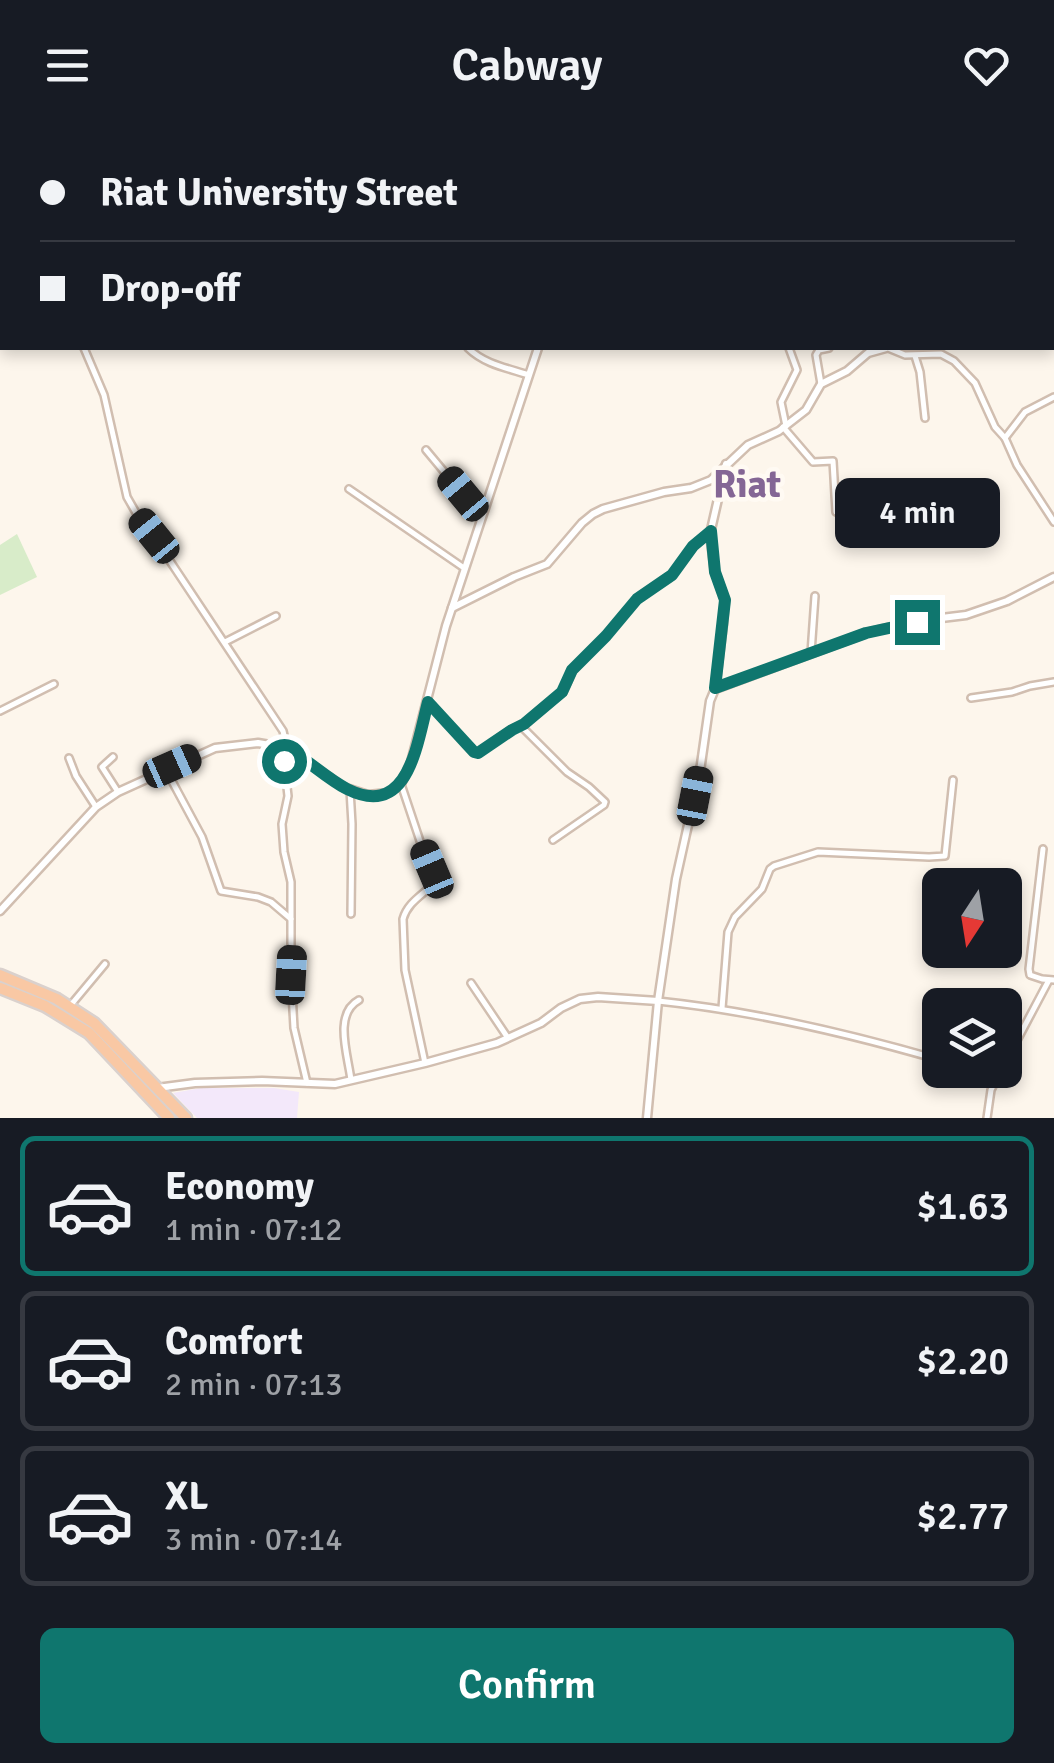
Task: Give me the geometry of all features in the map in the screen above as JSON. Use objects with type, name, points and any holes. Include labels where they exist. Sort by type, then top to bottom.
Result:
[{"type":"highway","points":[[0,975],[70,1006],[94,1023],[186,1118]]},
{"type":"highway","points":[[0,988],[46,1006],[89,1034],[169,1118]]},
{"type":"street","points":[[85,350],[104,395],[127,497],[278,724],[287,748],[284,761],[288,799],[282,824],[290,882],[294,1028],[307,1083]]},
{"type":"street","points":[[470,350],[486,361],[528,374]]},
{"type":"street","points":[[0,912],[96,806],[197,754],[230,744],[258,742],[287,748],[350,790],[377,795],[401,784],[411,762],[451,609],[537,350]]},
{"type":"street","points":[[791,350],[796,370],[780,402],[784,426],[813,462],[833,462],[836,512]]},
{"type":"street","points":[[819,350],[816,355],[821,384]]},
{"type":"street","points":[[451,609],[547,564],[582,522],[603,509],[708,482],[748,445],[784,426],[810,406],[821,384],[881,350]]},
{"type":"street","points":[[892,350],[915,356],[940,354],[954,361],[974,383],[995,428],[1005,438],[1017,465],[1054,522]]},
{"type":"street","points":[[915,356],[926,418]]},
{"type":"street","points":[[1005,438],[1025,412],[1054,397]]},
{"type":"street","points":[[426,450],[481,516]]},
{"type":"street","points":[[647,1118],[658,1000],[676,879],[715,688],[725,600],[715,572],[711,531],[726,464]]},
{"type":"street","points":[[349,488],[464,568]]},
{"type":"street","points":[[428,702],[476,753],[521,726],[562,692],[572,670],[637,599],[672,575],[693,546],[711,531]]},
{"type":"street","points":[[715,688],[883,628],[966,615],[1007,601],[1054,577]]},
{"type":"street","points":[[811,653],[815,596]]},
{"type":"street","points":[[224,642],[276,616]]},
{"type":"street","points":[[971,698],[1054,682]]},
{"type":"street","points":[[0,711],[54,684]]},
{"type":"street","points":[[521,726],[567,772],[605,802],[553,840]]},
{"type":"street","points":[[113,757],[102,766],[118,792]]},
{"type":"street","points":[[70,758],[76,776],[96,806]]},
{"type":"street","points":[[165,769],[202,837],[220,891],[258,896],[292,919]]},
{"type":"street","points":[[722,1008],[728,932],[735,917],[762,889],[770,869],[818,852],[945,856],[952,780]]},
{"type":"street","points":[[401,784],[436,881],[402,919],[405,970],[425,1063]]},
{"type":"street","points":[[350,790],[351,914]]},
{"type":"street","points":[[1022,1032],[1051,980],[1033,977],[1029,969],[1043,849]]},
{"type":"street","points":[[70,1006],[104,964]]},
{"type":"street","points":[[471,983],[508,1038]]},
{"type":"street","points":[[157,1088],[262,1081],[335,1084],[508,1038],[580,999],[598,997],[658,1000],[784,1019],[922,1055]]},
{"type":"street","points":[[351,1080],[344,1019],[348,1008],[360,1000]]},
{"type":"street","points":[[987,1118],[992,1088]]},
{"type":"shaded area","points":[[201,1088],[299,1092],[297,1118],[197,1118],[173,1093]]},
{"type":"green space","points":[[17,534],[37,577],[0,595],[0,545]]},
{"type":"district","name":"Riat","points":[[747,484]]},
{"type":"route","points":[[284,761],[287,748],[343,787],[368,795],[388,793],[404,779],[428,702],[478,753],[524,724],[562,692],[572,670],[637,599],[672,575],[693,546],[711,531],[715,572],[725,600],[715,688],[866,633],[917,622]]}]
